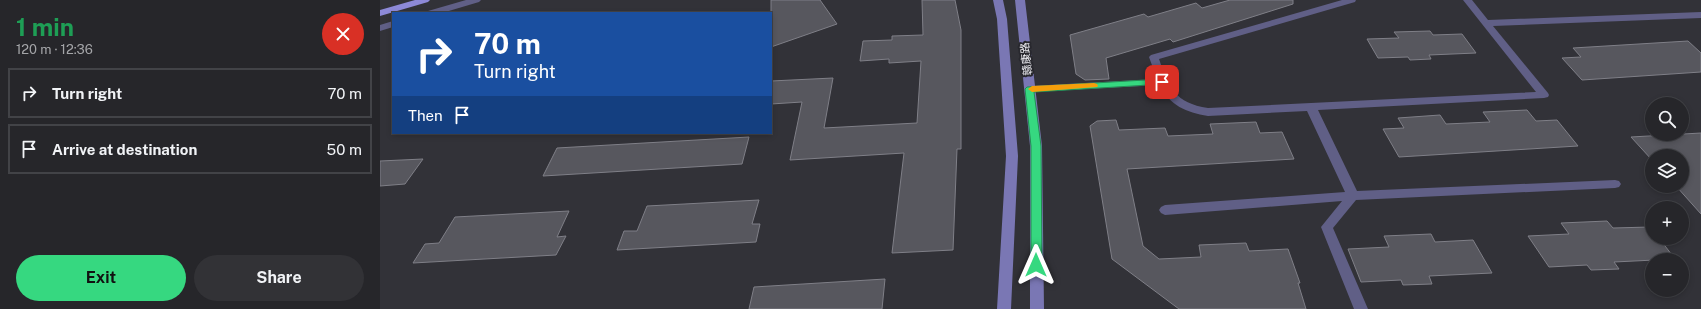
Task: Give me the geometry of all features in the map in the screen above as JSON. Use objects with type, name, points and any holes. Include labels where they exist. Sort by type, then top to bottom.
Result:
[{"type":"main road","points":[[380,13],[425,0]]},
{"type":"main road","name":"赣康路","points":[[998,0],[1002,19],[1012,156],[1004,309]]},
{"type":"main road","name":"赣康路","points":[[1020,0],[1036,146],[1037,309]]},
{"type":"street","points":[[434,12],[476,0]]},
{"type":"street","points":[[380,28],[392,24]]},
{"type":"lane","points":[[1352,0],[1154,57],[1166,91],[1176,101],[1188,108],[1208,112],[1544,95],[1467,0]]},
{"type":"lane","points":[[1486,23],[1701,15]]},
{"type":"lane","points":[[1030,89],[1162,82]]},
{"type":"lane","points":[[1311,107],[1353,196]]},
{"type":"lane","points":[[1166,210],[1353,196],[1615,184]]},
{"type":"lane","points":[[1353,196],[1327,227],[1361,309]]},
{"type":"building","points":[[771,0],[820,0],[837,24],[772,47]]},
{"type":"building","points":[[922,0],[955,0],[961,30],[961,149],[957,149],[953,250],[892,253],[904,153],[790,160],[802,102],[772,104],[772,81],[833,78],[824,128],[917,123],[921,61],[889,63],[889,59],[860,61],[863,41],[892,40],[892,36],[923,35]]},
{"type":"building","points":[[1230,0],[1293,0],[1293,4],[1173,42],[1170,39],[1106,58],[1109,79],[1085,80],[1076,74],[1070,35],[1144,14],[1148,17],[1196,3],[1202,8]]},
{"type":"building","points":[[1430,31],[1433,35],[1462,34],[1476,53],[1429,55],[1431,59],[1410,60],[1408,57],[1378,58],[1367,39],[1399,38],[1394,32]]},
{"type":"building","points":[[1688,41],[1701,53],[1701,72],[1582,80],[1562,58],[1581,57],[1573,48]]},
{"type":"building","points":[[1527,110],[1536,121],[1557,120],[1578,146],[1399,157],[1383,129],[1404,128],[1398,118],[1440,115],[1446,124],[1490,122],[1483,112]]},
{"type":"building","points":[[1116,120],[1119,130],[1165,128],[1168,136],[1213,134],[1210,124],[1256,122],[1260,133],[1282,132],[1294,159],[1127,169],[1143,246],[1159,259],[1201,257],[1199,245],[1246,243],[1249,251],[1288,249],[1300,283],[1298,283],[1306,309],[1179,309],[1112,259],[1090,126],[1097,121]]},
{"type":"building","points":[[1701,133],[1701,214],[1682,193],[1689,193],[1689,149],[1645,149],[1645,152],[1631,137],[1645,136],[1645,141],[1689,141],[1689,134]]},
{"type":"building","points":[[749,137],[742,164],[543,176],[557,148]]},
{"type":"building","points":[[423,159],[405,184],[380,186],[380,161]]},
{"type":"building","points":[[759,200],[752,224],[760,224],[756,242],[617,250],[624,231],[637,231],[647,206]]},
{"type":"building","points":[[569,211],[557,237],[566,236],[556,255],[413,263],[425,244],[439,243],[455,217]]},
{"type":"building","points":[[1607,221],[1613,228],[1645,227],[1645,245],[1664,245],[1670,253],[1645,253],[1645,260],[1614,262],[1619,269],[1591,270],[1587,265],[1549,267],[1528,236],[1569,234],[1561,223]]},
{"type":"building","points":[[1431,234],[1435,242],[1473,240],[1492,273],[1429,276],[1432,284],[1403,285],[1401,280],[1361,282],[1348,249],[1389,247],[1384,236]]},
{"type":"building","points":[[885,279],[882,309],[749,309],[754,287]]},
{"type":"slow traffic","points":[[1032,89],[1094,86]]},
{"type":"route","points":[[1036,265],[1036,146],[1030,89],[1162,82]]}]
